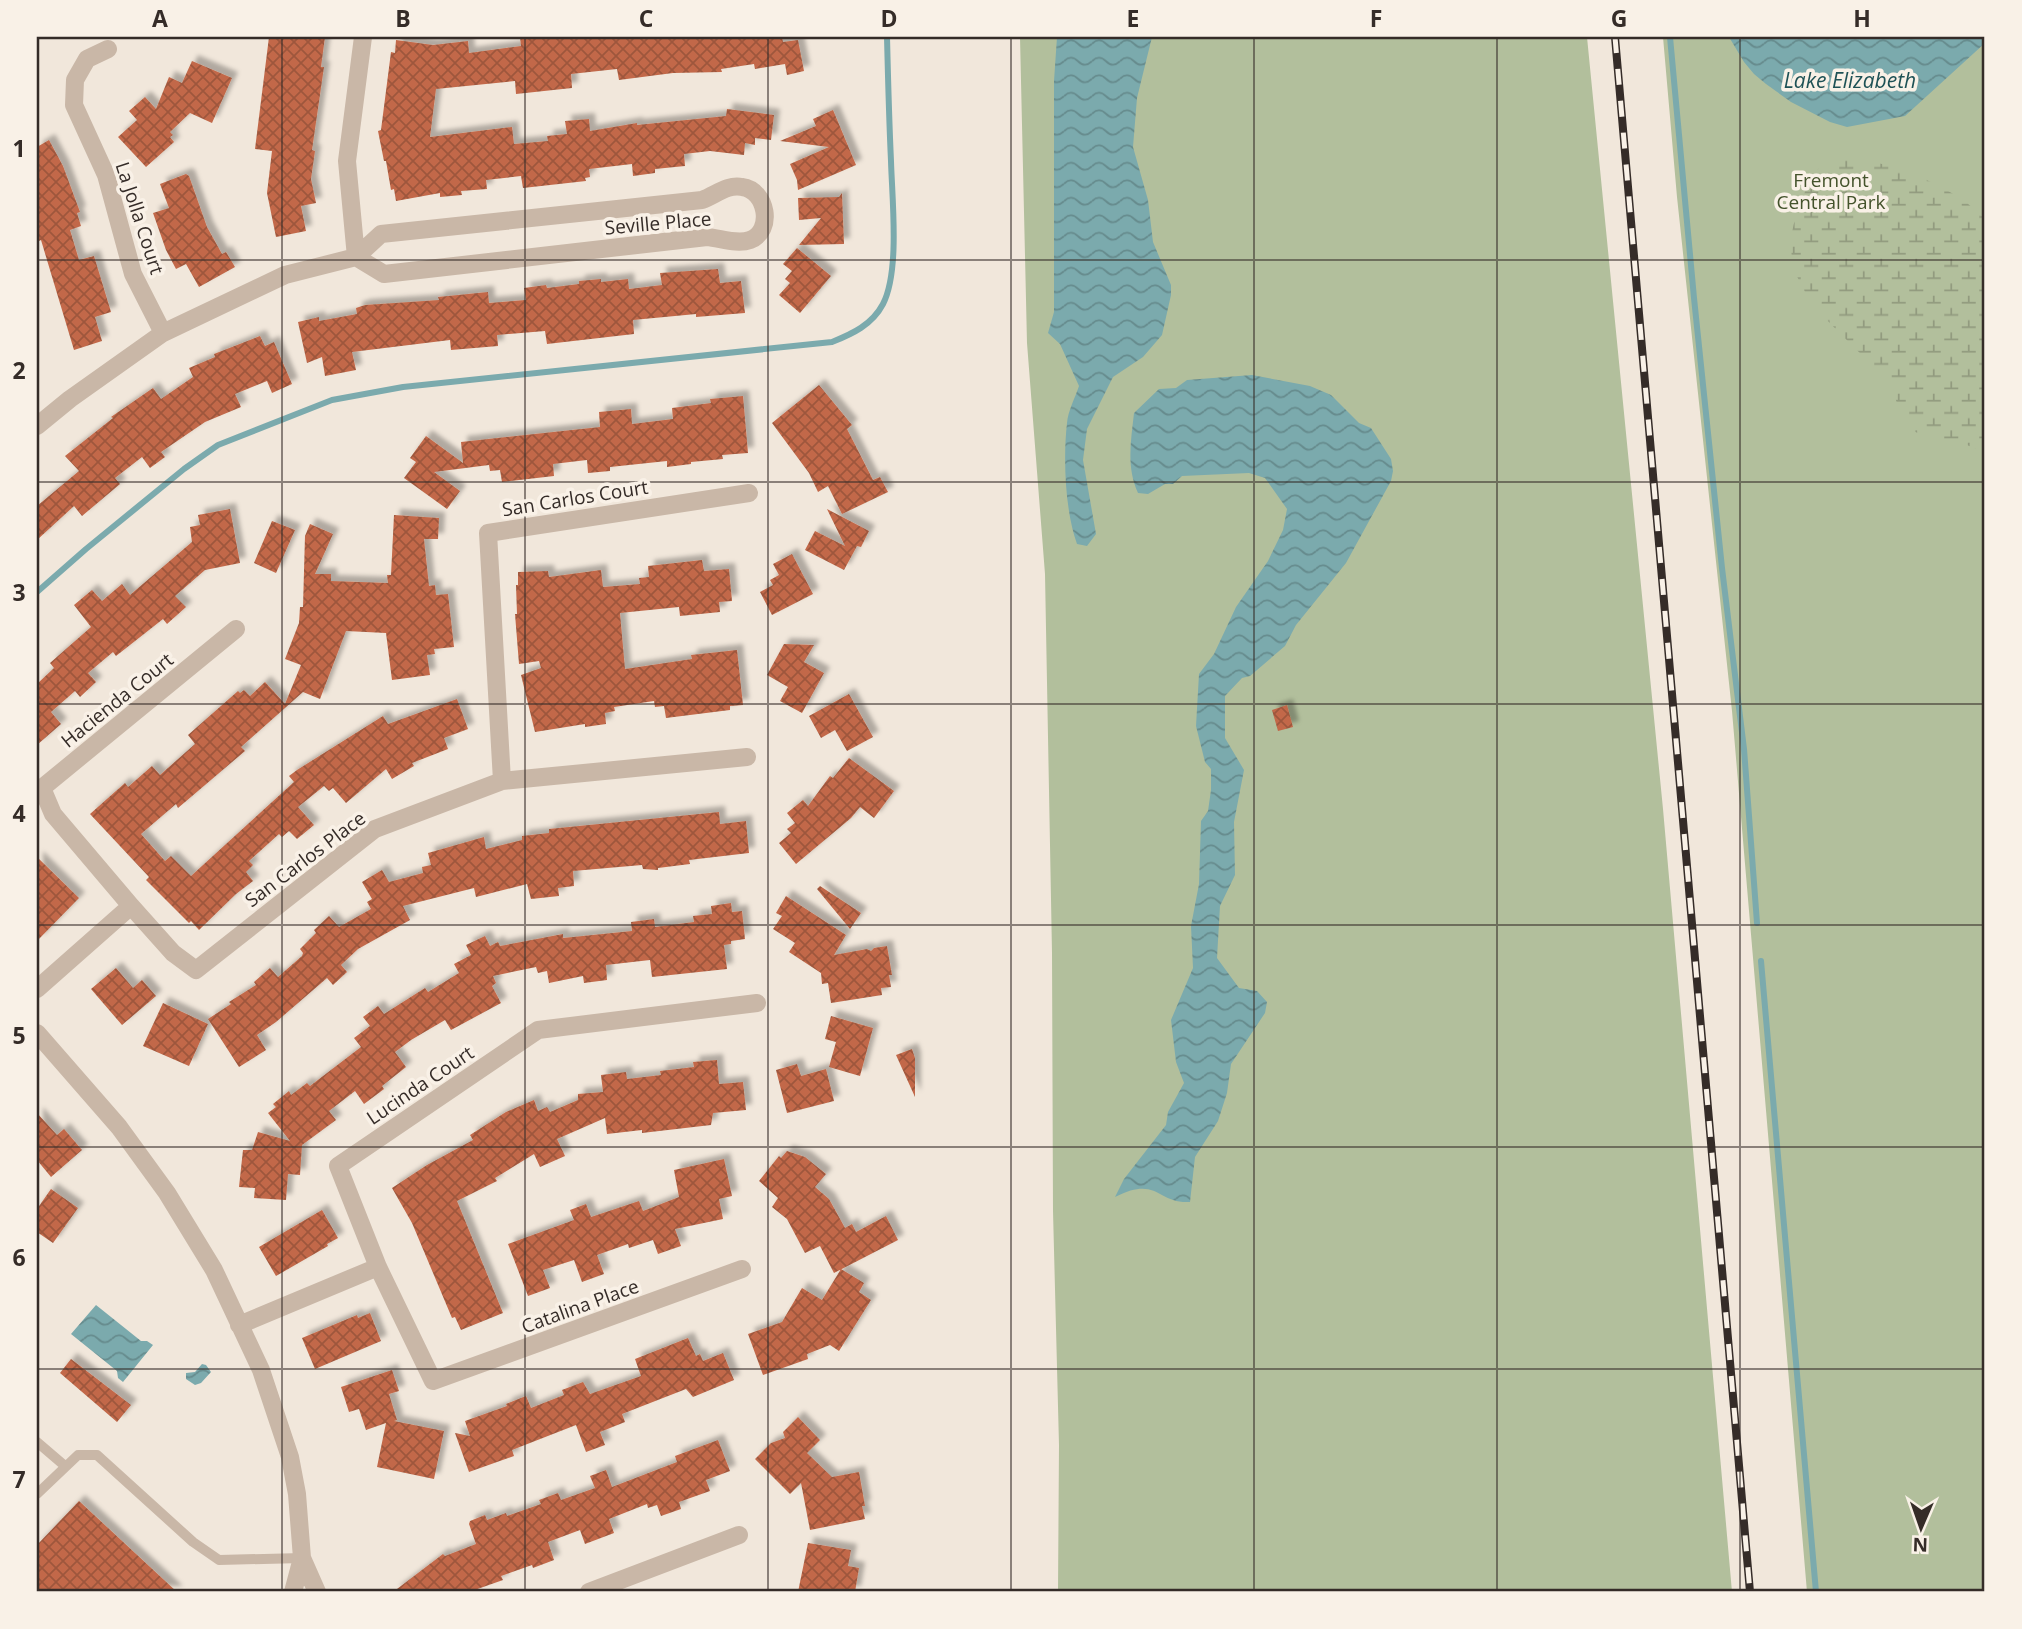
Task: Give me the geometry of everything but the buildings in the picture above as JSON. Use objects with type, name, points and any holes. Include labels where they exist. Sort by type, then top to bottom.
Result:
[{"type":"street","points":[[356,257],[347,161],[363,37]]},
{"type":"street","name":"La Jolla Court","points":[[108,50],[87,59],[75,80],[74,106],[106,175],[134,274],[163,333]]},
{"type":"street","name":"Seville Place","points":[[37,426],[69,399],[163,333],[285,275],[356,257],[381,234],[702,200],[731,187],[754,191],[765,211],[765,221],[760,233],[750,240],[737,242],[707,237],[384,274],[356,257]]},
{"type":"street","name":"San Carlos Court","points":[[502,781],[488,533],[749,493]]},
{"type":"street","name":"Hacienda Court","points":[[131,906],[53,814],[42,788],[236,629]]},
{"type":"street","name":"San Carlos Place","points":[[131,906],[173,953],[196,970],[375,829],[502,781],[747,757]]},
{"type":"street","points":[[37,989],[131,906]]},
{"type":"street","name":"Lucinda Court","points":[[433,1381],[378,1267],[338,1166],[538,1030],[757,1003]]},
{"type":"street","points":[[37,1032],[119,1127],[167,1194],[214,1270],[261,1370],[290,1457],[297,1494],[302,1558],[293,1592]]},
{"type":"street","points":[[239,1325],[378,1267]]},
{"type":"street","name":"Catalina Place","points":[[433,1381],[741,1269]]},
{"type":"street","points":[[589,1592],[739,1535]]},
{"type":"street","points":[[302,1558],[317,1592]]},
{"type":"lane","points":[[37,1442],[65,1466]]},
{"type":"lane","points":[[37,1494],[78,1455],[97,1455],[194,1542],[219,1560],[302,1558]]},
{"type":"green space","points":[[1020,37],[1587,37],[1663,809],[1732,1592],[1058,1592],[1059,1445],[1053,1211],[1052,953],[1045,574],[1027,343]]},
{"type":"green space","name":"Fremont Central Park","points":[[1663,37],[1985,37],[1985,1592],[1807,1592],[1732,711],[1677,197]]},
{"type":"green space","points":[[1847,158],[1903,170],[1931,182],[1963,200],[1985,219],[1985,452],[1954,441],[1924,435],[1910,428],[1902,417],[1887,379],[1816,307],[1795,271],[1791,251],[1793,228],[1808,183],[1821,167]]},
{"type":"water","points":[[1057,37],[1152,37],[1137,98],[1133,147],[1148,200],[1153,242],[1171,285],[1162,335],[1143,357],[1113,377],[1087,429],[1083,460],[1096,534],[1087,546],[1077,544],[1066,484],[1067,423],[1079,386],[1060,344],[1048,333],[1054,312],[1054,81]]},
{"type":"water","name":"Lake Elizabeth","points":[[1729,37],[1985,37],[1985,43],[1905,116],[1847,127],[1830,122],[1791,102],[1766,84],[1744,62]]},
{"type":"water","points":[[1252,375],[1310,386],[1331,395],[1359,423],[1371,428],[1391,459],[1393,471],[1391,481],[1346,563],[1296,625],[1285,646],[1250,676],[1242,678],[1225,696],[1225,738],[1244,770],[1234,822],[1235,875],[1220,906],[1217,958],[1239,988],[1257,991],[1267,1002],[1265,1013],[1231,1064],[1227,1093],[1218,1121],[1195,1157],[1190,1202],[1170,1199],[1149,1189],[1129,1191],[1115,1197],[1124,1179],[1166,1125],[1168,1112],[1184,1083],[1176,1062],[1171,1020],[1193,968],[1191,926],[1199,884],[1201,821],[1208,811],[1211,790],[1211,769],[1205,762],[1196,726],[1199,674],[1214,654],[1236,607],[1268,561],[1283,530],[1287,509],[1265,478],[1249,473],[1182,476],[1173,484],[1165,484],[1148,494],[1138,493],[1131,464],[1134,413],[1159,389],[1176,388],[1187,380]]},
{"type":"water","points":[[96,1305],[141,1341],[153,1345],[123,1382],[118,1378],[117,1371],[71,1334]]},
{"type":"water","points":[[202,1364],[211,1372],[201,1383],[195,1385],[186,1379],[186,1373],[195,1372]]},
{"type":"waterway","points":[[37,592],[184,469],[218,445],[332,400],[403,387],[832,342],[861,328],[883,304],[892,273],[893,214],[887,37]]},
{"type":"waterway","points":[[1670,37],[1722,568],[1744,749],[1757,923]]},
{"type":"waterway","points":[[1761,961],[1816,1592]]},
{"type":"railway","points":[[1615,37],[1750,1592]]}]
